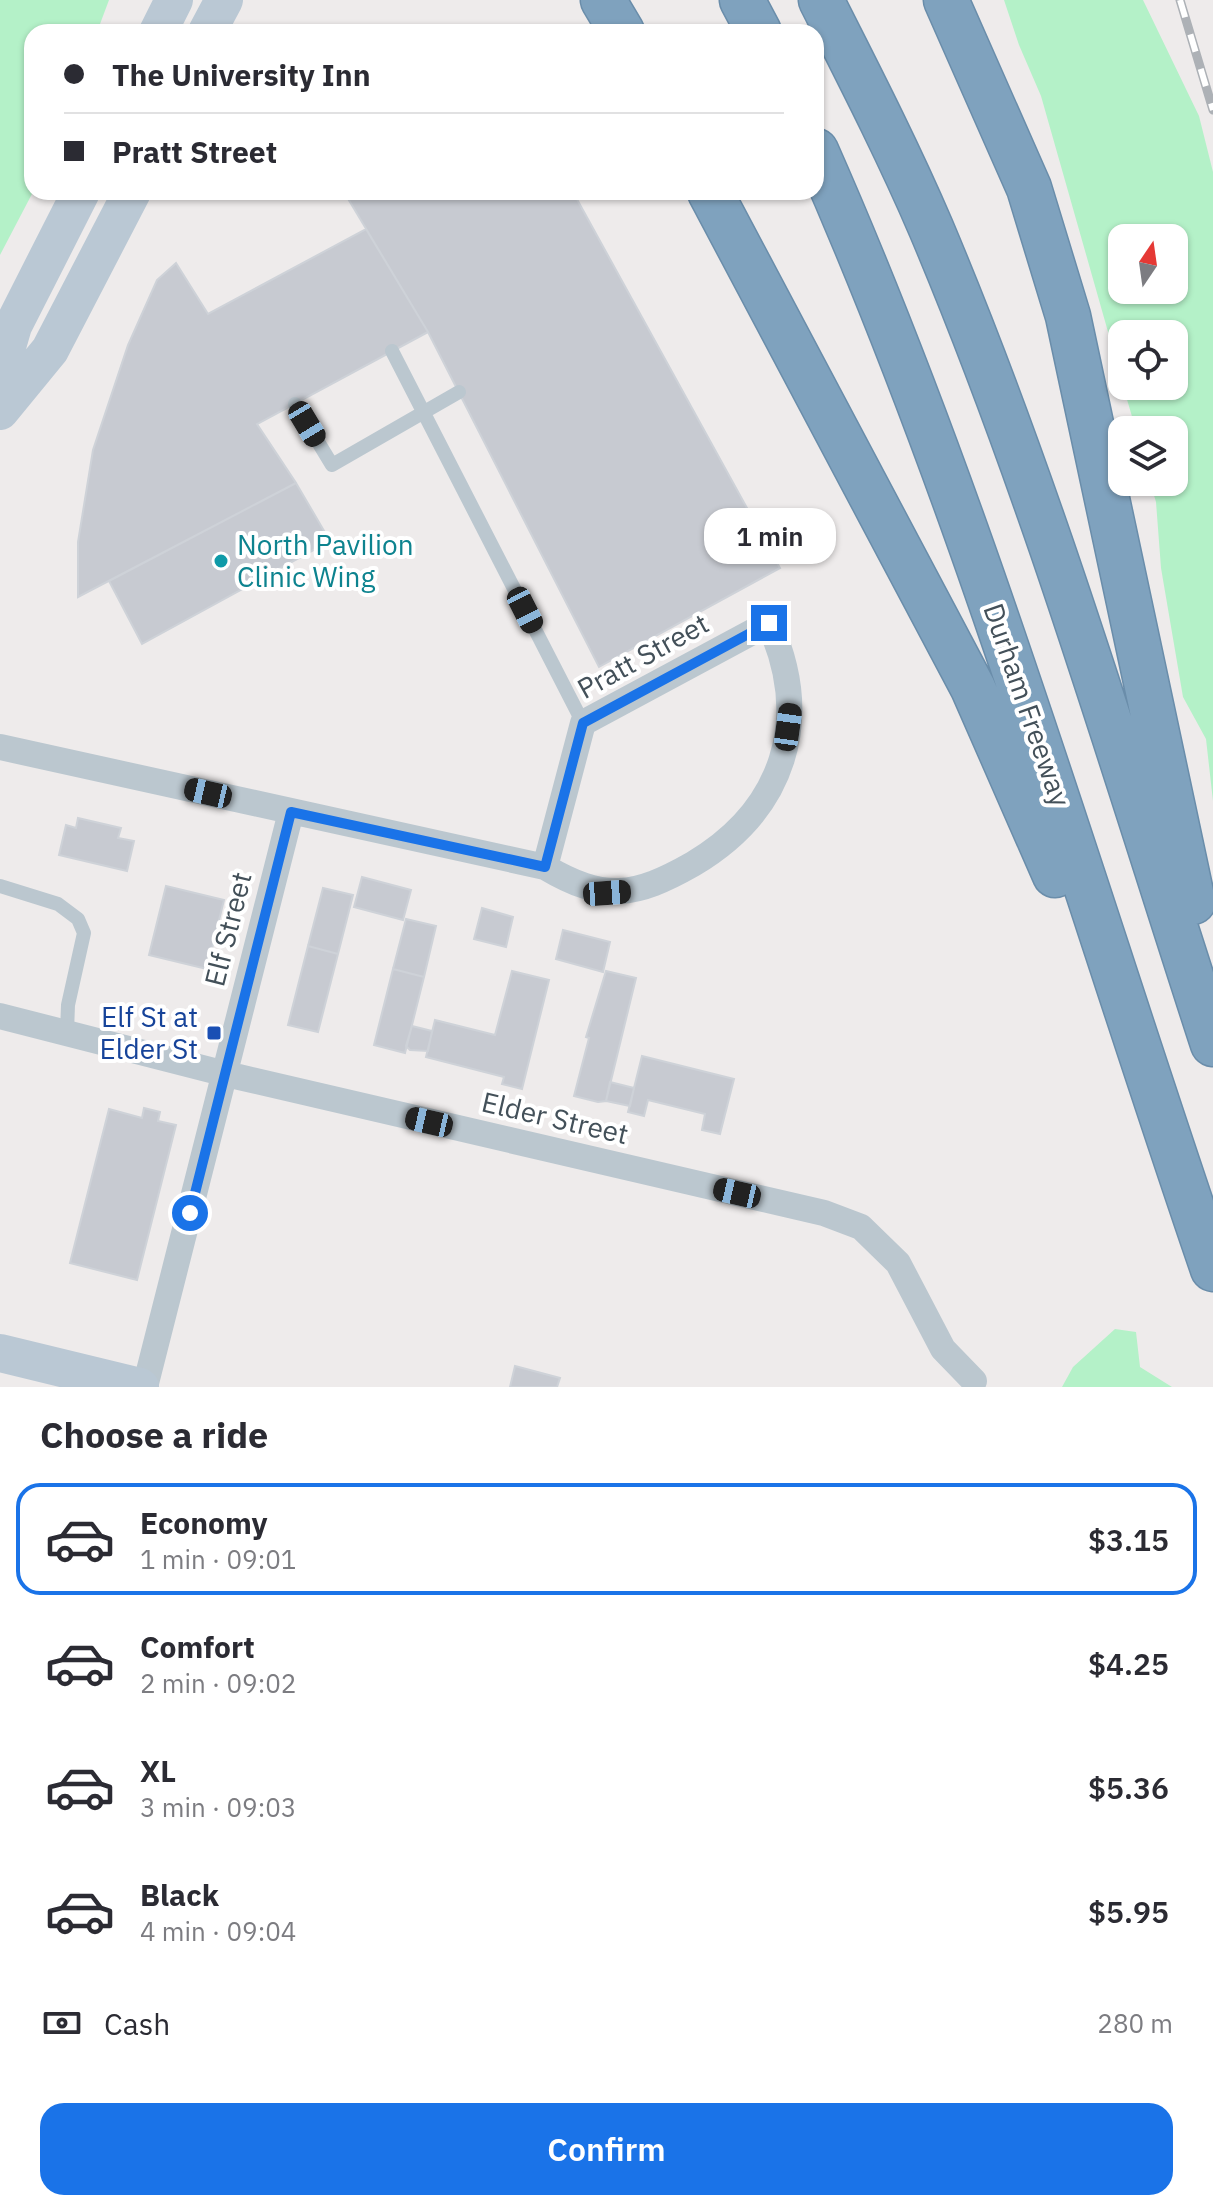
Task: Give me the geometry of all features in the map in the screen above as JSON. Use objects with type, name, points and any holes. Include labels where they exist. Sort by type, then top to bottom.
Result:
[{"type":"highway","points":[[603,0],[617,24]]},
{"type":"highway","points":[[742,0],[755,24]]},
{"type":"highway","points":[[821,0],[930,226],[973,332],[1015,445],[1213,1044]]},
{"type":"highway","points":[[946,0],[1029,188],[1068,316],[1135,640],[1213,982]]},
{"type":"highway","name":"Durham Freeway","points":[[824,170],[920,397],[991,597],[1213,1269]]},
{"type":"highway","points":[[714,200],[973,688],[1046,849],[1095,983],[1152,1079]]},
{"type":"main road","points":[[162,24],[174,0]]},
{"type":"main road","points":[[211,24],[224,0]]},
{"type":"main road","points":[[0,371],[13,326],[77,200]]},
{"type":"main road","points":[[0,411],[50,350],[128,200]]},
{"type":"main road","points":[[0,1353],[143,1387]]},
{"type":"street","name":"Pratt Street","points":[[0,747],[545,867],[568,881],[607,893],[631,891],[656,885],[742,830],[769,791],[784,750],[791,704],[785,658],[769,623],[583,723],[545,867]]},
{"type":"street","name":"Elf Street","points":[[143,1387],[291,812]]},
{"type":"street","name":"Elder Street","points":[[0,1016],[226,1074],[824,1213],[861,1227],[898,1263],[943,1349],[974,1381]]},
{"type":"lane","points":[[392,351],[583,723]]},
{"type":"lane","points":[[295,404],[332,465],[459,392]]},
{"type":"lane","points":[[0,886],[58,904],[78,919],[84,933],[68,1005],[67,1032]]},
{"type":"green space","points":[[0,0],[109,0],[100,24],[24,24],[24,200],[29,200],[0,255]]},
{"type":"green space","points":[[1004,0],[1143,0],[1199,116],[1213,172],[1213,801],[1206,739],[1183,697],[1161,568],[1154,496],[1188,496],[1188,416],[1132,416],[1127,400],[1188,400],[1188,320],[1108,320],[1108,332],[1041,96]]},
{"type":"green space","points":[[1115,1329],[1136,1332],[1140,1367],[1172,1387],[1062,1387],[1073,1367]]},
{"type":"building","points":[[349,200],[577,200],[780,568],[599,667],[428,332]]},
{"type":"building","points":[[366,229],[428,332],[257,424],[296,483],[78,597],[78,542],[93,450],[128,345],[157,280],[176,263],[208,314]]},
{"type":"building","name":"North Pavilion Clinic Wing","points":[[296,483],[330,541],[142,644],[109,581]]},
{"type":"building","points":[[78,818],[121,828],[118,838],[134,841],[127,871],[59,855],[66,825],[76,828]]},
{"type":"building","points":[[362,877],[411,890],[403,920],[354,907]]},
{"type":"building","points":[[166,886],[224,900],[207,969],[149,955]]},
{"type":"building","points":[[323,888],[353,895],[338,954],[308,946]]},
{"type":"building","points":[[482,908],[513,917],[506,947],[474,939]]},
{"type":"building","points":[[406,919],[436,926],[424,977],[393,969]]},
{"type":"building","points":[[563,930],[610,942],[603,972],[556,959]]},
{"type":"building","points":[[308,946],[338,954],[318,1032],[288,1025]]},
{"type":"building","points":[[393,969],[424,977],[405,1053],[374,1045]]},
{"type":"building","points":[[512,971],[549,980],[522,1089],[502,1084],[504,1077],[426,1057],[435,1020],[495,1035]]},
{"type":"building","points":[[606,971],[636,978],[606,1101],[598,1102],[574,1096],[589,1038],[586,1037]]},
{"type":"building","points":[[412,1026],[432,1031],[428,1051],[410,1050],[406,1046]]},
{"type":"building","points":[[642,1056],[734,1079],[720,1134],[702,1130],[705,1114],[648,1100],[644,1116],[628,1112]]},
{"type":"building","points":[[610,1082],[634,1088],[630,1106],[606,1101]]},
{"type":"building","points":[[144,1108],[160,1112],[158,1121],[176,1125],[137,1280],[70,1263],[109,1109],[142,1118]]},
{"type":"building","points":[[515,1366],[560,1378],[557,1387],[510,1387]]},
{"type":"railway","points":[[1180,0],[1213,110]]},
{"type":"place","name":"North Pavilion Clinic Wing","points":[[221,561]]},
{"type":"place","name":"Elf St at Elder St","points":[[214,1033]]},
{"type":"route","points":[[190,1213],[291,812],[545,867],[583,723],[769,623]]}]
